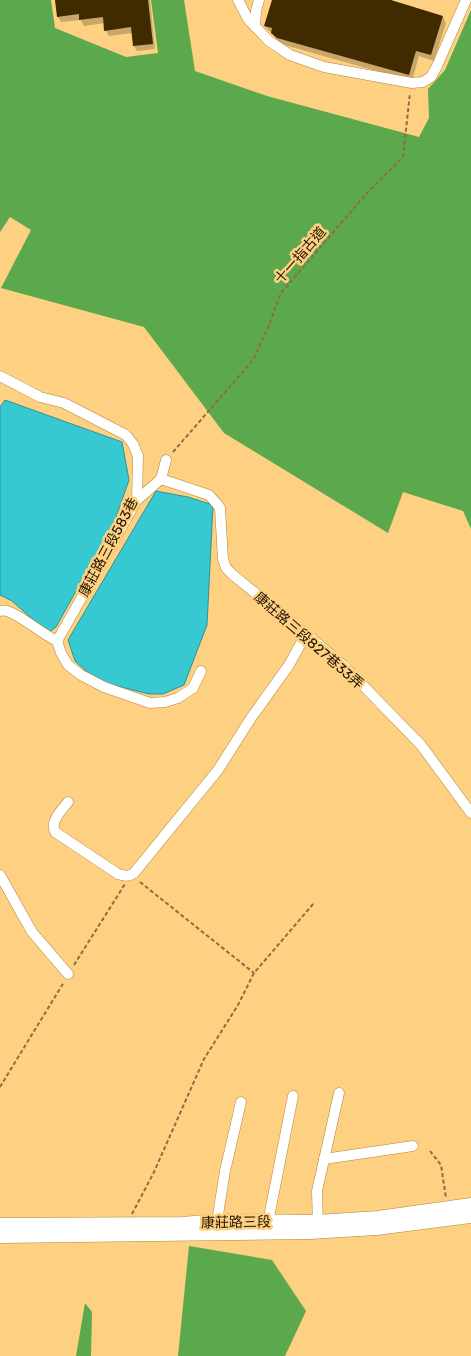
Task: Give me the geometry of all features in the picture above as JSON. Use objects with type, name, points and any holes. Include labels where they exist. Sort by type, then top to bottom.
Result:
[{"type":"main road","name":"康莊路三段","points":[[0,1225],[183,1224],[217,1221],[268,1222],[318,1227],[471,1205]]},
{"type":"main road","name":"康莊路三段","points":[[0,1236],[318,1227],[376,1228],[471,1216]]},
{"type":"lane","points":[[238,0],[248,20],[269,42],[290,55],[324,66],[412,83],[422,82],[431,77],[438,66],[466,0]]},
{"type":"lane","points":[[255,27],[259,0]]},
{"type":"lane","name":"康莊路三段583巷","points":[[0,376],[40,397],[64,403],[126,435],[133,444],[138,456],[137,500],[57,641]]},
{"type":"lane","points":[[137,500],[161,479],[166,460]]},
{"type":"lane","name":"康莊路三段827巷33弄","points":[[161,479],[209,495],[220,508],[223,559],[226,568],[343,665],[421,745],[471,813]]},
{"type":"lane","points":[[0,611],[11,612],[46,636],[57,641],[68,665],[81,675],[104,688],[150,703],[165,702],[178,698],[193,688],[201,671]]},
{"type":"lane","points":[[68,802],[54,822],[55,832],[118,874],[131,875],[218,770],[251,718],[289,665],[306,634]]},
{"type":"lane","points":[[0,875],[32,932],[68,974]]},
{"type":"lane","points":[[318,1227],[317,1191],[339,1093]]},
{"type":"lane","points":[[268,1222],[292,1096]]},
{"type":"lane","points":[[217,1221],[225,1171],[241,1102]]},
{"type":"lane","points":[[324,1159],[413,1146]]},
{"type":"path","name":"十一指古道","points":[[166,460],[253,360],[281,293],[368,192],[403,157],[412,83]]},
{"type":"path","points":[[0,1087],[68,974],[131,875],[254,973]]},
{"type":"path","points":[[126,1224],[154,1172],[204,1059],[238,1005],[254,973],[314,903]]},
{"type":"path","points":[[430,1151],[440,1166],[448,1209]]},
{"type":"green space","points":[[0,0],[51,0],[55,28],[126,57],[158,53],[151,0],[184,0],[195,71],[267,96],[419,137],[429,118],[428,89],[445,70],[471,10],[471,529],[463,511],[403,492],[388,533],[224,433],[144,327],[1,288],[31,230],[10,217],[0,232]]},
{"type":"green space","points":[[189,1246],[272,1260],[306,1311],[285,1356],[178,1356]]},
{"type":"green space","points":[[85,1303],[92,1312],[91,1356],[76,1356]]},
{"type":"water","points":[[5,400],[122,442],[129,480],[114,523],[56,627],[48,633],[12,601],[0,595],[0,407]]},
{"type":"water","points":[[156,491],[188,497],[213,505],[207,625],[184,685],[163,694],[149,694],[97,681],[75,661],[68,640]]},
{"type":"building","points":[[55,0],[148,0],[153,44],[133,46],[131,27],[104,31],[103,17],[79,20],[79,14],[57,17]]},
{"type":"building","points":[[272,0],[391,0],[443,16],[431,55],[416,51],[409,75],[277,38],[271,33],[272,28],[264,26]]}]
